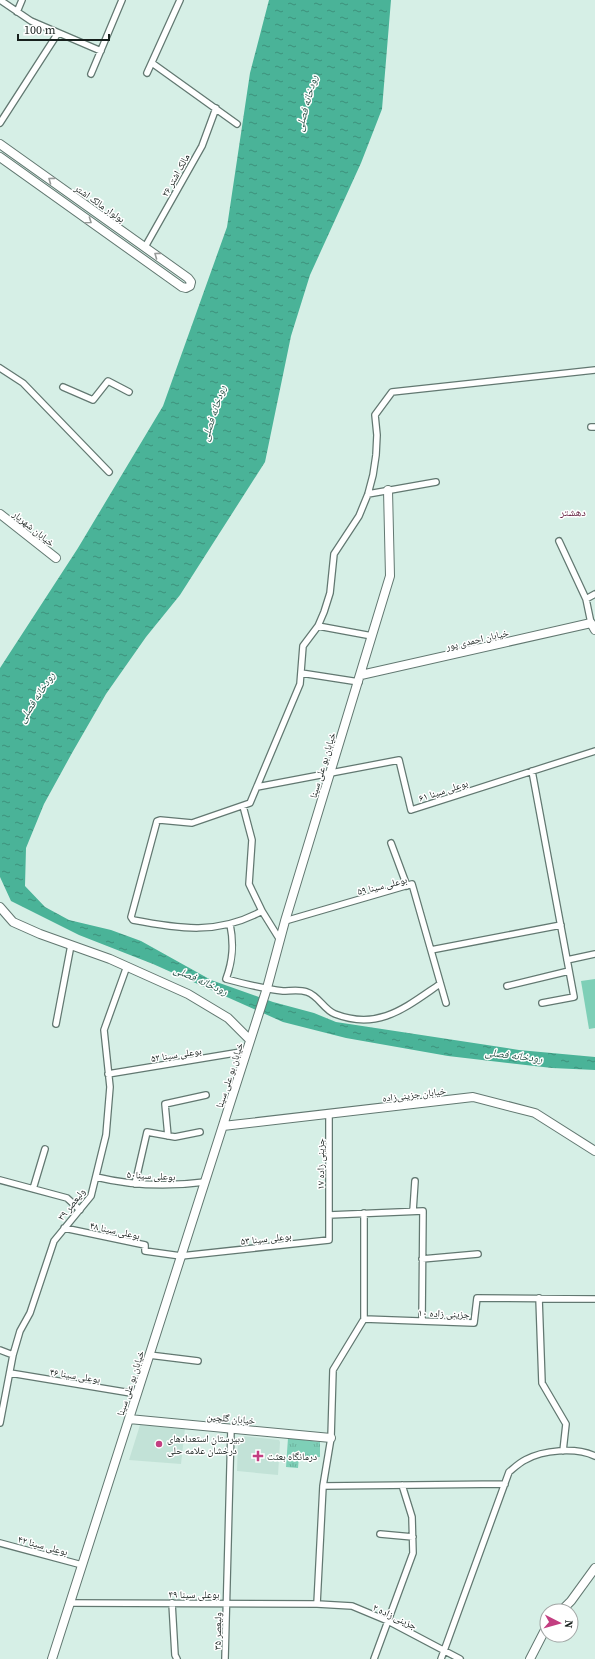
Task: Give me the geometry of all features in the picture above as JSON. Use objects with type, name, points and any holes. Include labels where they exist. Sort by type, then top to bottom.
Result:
[{"type":"main road","name":"بولوار مالک اشتر","points":[[0,144],[188,278],[191,282],[190,286],[186,288],[182,287],[0,157]]},
{"type":"main road","points":[[11,165],[17,156]]},
{"type":"main road","name":"خیابان بو علی سینا","points":[[52,1659],[267,988],[285,921],[360,679],[390,576],[388,490]]},
{"type":"main road","name":"خیابان شهریار","points":[[0,514],[56,558]]},
{"type":"main road","name":"خیابان احمدی پور","points":[[360,679],[593,627]]},
{"type":"main road","points":[[0,907],[13,922],[40,934],[127,966],[188,994],[228,1018],[250,1040]]},
{"type":"main road","name":"خیابان جزینی‌زاده","points":[[223,1126],[473,1097],[535,1113],[595,1151]]},
{"type":"main road","name":"خیابان گلچین","points":[[129,1419],[331,1438]]},
{"type":"main road","points":[[568,1603],[594,1573]]},
{"type":"main road","points":[[530,1659],[539,1642]]},
{"type":"street","points":[[0,0],[31,21],[101,51]]},
{"type":"street","points":[[17,12],[22,0]]},
{"type":"street","points":[[91,74],[122,0]]},
{"type":"street","points":[[147,73],[180,0]]},
{"type":"street","points":[[0,123],[58,32]]},
{"type":"street","points":[[152,63],[237,124]]},
{"type":"street","name":"مالک اشتر ۲۶","points":[[145,247],[202,146],[216,108]]},
{"type":"street","points":[[0,368],[23,383],[110,472]]},
{"type":"street","points":[[262,911],[230,924],[210,928],[180,928],[133,920],[131,918],[157,821],[192,823],[250,803],[300,684],[303,646],[318,626],[330,593],[334,554],[359,516],[368,494],[376,455],[377,435],[375,416],[392,392],[595,370]]},
{"type":"street","points":[[64,387],[93,400],[108,381],[129,392]]},
{"type":"street","points":[[368,494],[436,482]]},
{"type":"street","points":[[559,541],[586,599],[593,627]]},
{"type":"street","points":[[586,599],[595,594]]},
{"type":"street","points":[[318,626],[372,636]]},
{"type":"street","points":[[300,674],[360,679]]},
{"type":"street","name":"بوعلی سینا ۶۱","points":[[330,773],[400,760],[411,810],[595,751]]},
{"type":"street","points":[[532,771],[574,997],[542,1002]]},
{"type":"street","points":[[257,787],[330,773]]},
{"type":"street","points":[[243,806],[252,840],[249,884],[262,911],[280,940]]},
{"type":"street","points":[[391,843],[407,886]]},
{"type":"street","name":"بوعلی سینا ۵۹","points":[[285,921],[412,884],[446,1003]]},
{"type":"street","points":[[230,924],[233,952],[231,966],[226,979],[260,988],[307,992],[319,1001],[327,1010],[335,1014],[367,1020],[375,1020],[386,1017],[396,1011],[410,1006],[440,984]]},
{"type":"street","points":[[431,950],[561,925]]},
{"type":"street","points":[[56,1024],[71,945]]},
{"type":"street","points":[[567,960],[595,954]]},
{"type":"street","name":"ولیعصر ۳۹","points":[[0,1423],[13,1355],[20,1331],[30,1313],[54,1241],[91,1196],[106,1135],[110,1087],[104,1030],[127,966]]},
{"type":"street","points":[[506,986],[569,971]]},
{"type":"street","name":"بوعلی سینا ۵۲","points":[[108,1074],[247,1051]]},
{"type":"street","points":[[168,1136],[164,1104],[206,1095]]},
{"type":"street","name":"جزینی زاده ۱۷","points":[[329,1114],[329,1215]]},
{"type":"street","points":[[135,1184],[147,1132],[175,1137],[200,1132]]},
{"type":"street","points":[[33,1189],[45,1149]]},
{"type":"street","name":"بوعلی سینا۵۰","points":[[96,1177],[135,1184],[165,1186],[205,1182]]},
{"type":"street","points":[[0,1180],[67,1198],[80,1210]]},
{"type":"street","points":[[413,1212],[415,1182]]},
{"type":"street","points":[[329,1215],[423,1211],[422,1321]]},
{"type":"street","points":[[317,1604],[322,1486],[331,1438],[333,1370],[364,1319],[364,1213]]},
{"type":"street","name":"بوعلی سینا ۵۳","points":[[181,1256],[329,1240],[329,1215]]},
{"type":"street","name":"بوعلی سینا ۴۸","points":[[64,1228],[145,1245],[145,1251],[181,1256]]},
{"type":"street","points":[[422,1259],[478,1254]]},
{"type":"street","name":"جزینی زاده ۱۰","points":[[364,1319],[474,1323],[477,1298],[595,1299]]},
{"type":"street","points":[[539,1298],[542,1383],[566,1424],[563,1451]]},
{"type":"street","points":[[0,1350],[13,1355]]},
{"type":"street","points":[[149,1355],[198,1361]]},
{"type":"street","name":"بوعلی سینا ۴۶","points":[[10,1373],[137,1394]]},
{"type":"street","name":"ولیعصر ۳۵","points":[[225,1659],[231,1428]]},
{"type":"street","points":[[441,1659],[510,1472],[525,1460],[544,1453],[578,1451],[593,1455],[595,1448]]},
{"type":"street","points":[[322,1486],[505,1484]]},
{"type":"street","points":[[374,1659],[413,1553],[412,1517],[402,1485]]},
{"type":"street","points":[[380,1534],[413,1537]]},
{"type":"street","name":"بوعلی سینا ۴۲","points":[[0,1543],[82,1565]]},
{"type":"street","name":"بوعلی سینا ۴۹","points":[[70,1603],[317,1604]]},
{"type":"street","points":[[172,1603],[175,1655],[178,1659]]},
{"type":"street","name":"جزینی زاده ۲","points":[[317,1604],[352,1606],[388,1621],[460,1659]]},
{"type":"shaded area","name":"دبیرستان استعدادهای درخشان علامه حلی","points":[[140,1425],[185,1428],[181,1464],[129,1460]]},
{"type":"shaded area","name":"درمانگاه بعثت","points":[[243,1436],[279,1440],[278,1475],[237,1471],[238,1441]]},
{"type":"green space","points":[[595,979],[595,1028],[589,1029],[581,981]]},
{"type":"green space","points":[[288,1438],[320,1442],[320,1457],[299,1457],[298,1468],[286,1467]]},
{"type":"water","name":"رودخانه فصلی","points":[[269,0],[391,0],[382,109],[361,163],[310,275],[291,336],[265,462],[180,595],[146,637],[106,694],[72,753],[44,804],[26,848],[25,886],[45,907],[69,920],[111,930],[141,941],[211,980],[273,1002],[314,1013],[336,1022],[519,1050],[595,1057],[595,1070],[552,1068],[448,1056],[346,1038],[283,1022],[153,964],[79,935],[11,901],[0,877],[0,668],[78,548],[163,406],[227,227],[250,73]]},
{"type":"place","name":"دبیرستان استعدادهای درخشان علامه حلی","points":[[159,1444]]},
{"type":"place","name":"درمانگاه بعثت","points":[[258,1456]]},
{"type":"district","name":"دهشتر","points":[[573,512]]}]
